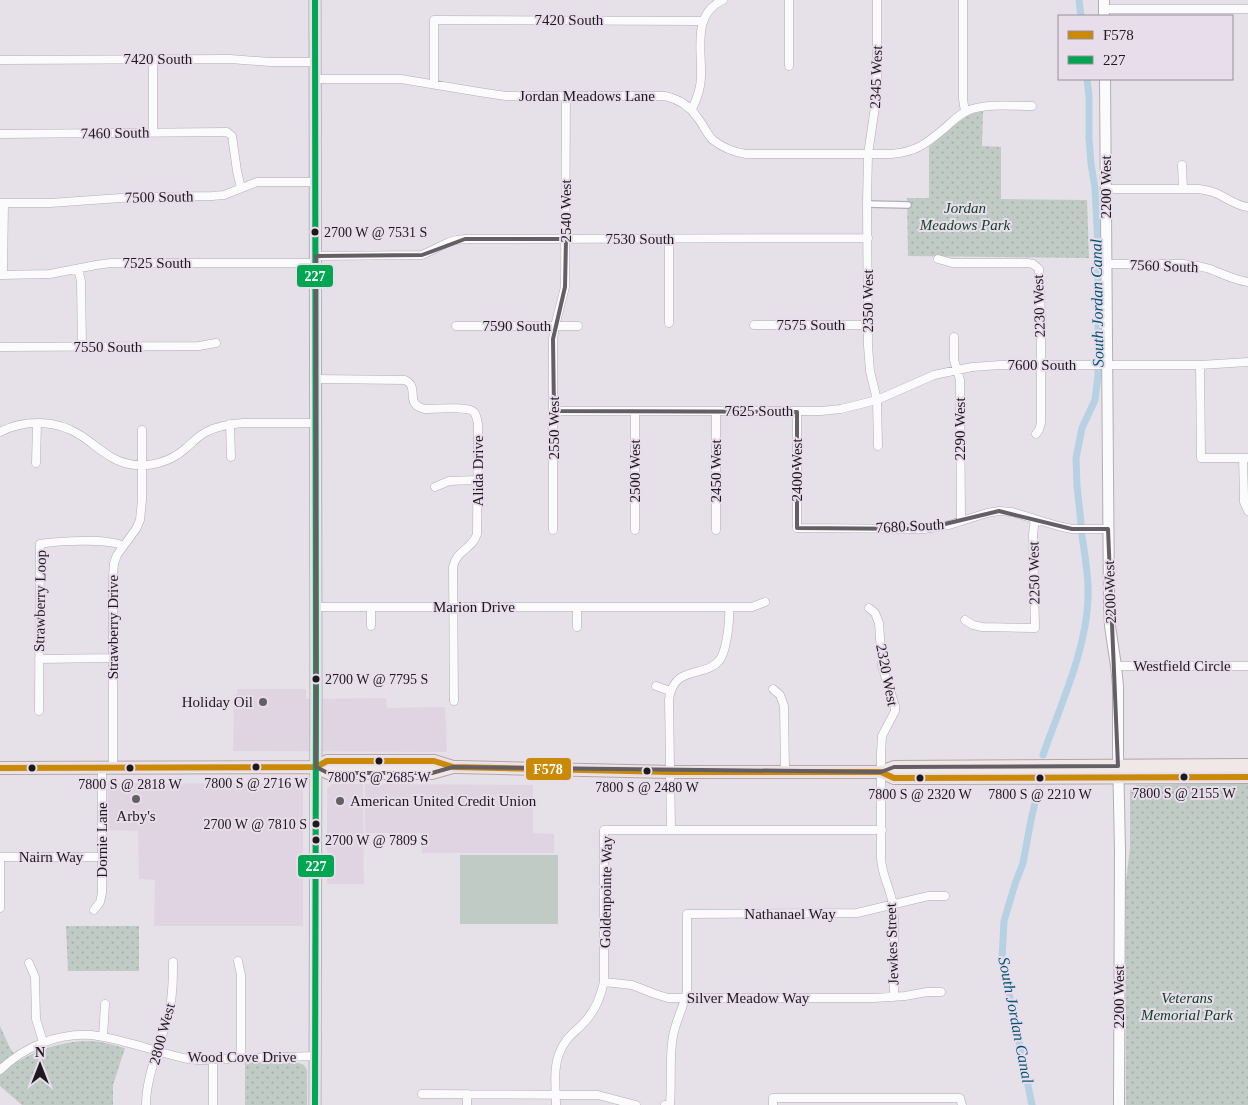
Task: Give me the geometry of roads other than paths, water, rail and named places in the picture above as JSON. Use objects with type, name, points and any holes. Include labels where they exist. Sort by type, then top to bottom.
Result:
[{"type":"main road","points":[[315,0],[315,1105]]},
{"type":"main road","points":[[0,768],[316,767],[327,761],[434,761],[453,767],[671,772],[881,772],[894,778],[1119,772],[1248,766]]},
{"type":"main road","points":[[1119,772],[1248,777]]},
{"type":"street","points":[[692,109],[697,99],[700,84],[703,21],[707,12],[713,6],[724,0]]},
{"type":"street","points":[[789,0],[789,66]]},
{"type":"street","name":"2345 West","points":[[868,154],[877,93],[877,0]]},
{"type":"street","points":[[963,0],[963,99],[965,112]]},
{"type":"street","points":[[1104,8],[1248,9]]},
{"type":"street","name":"7420 South","points":[[434,84],[434,20],[703,21]]},
{"type":"street","points":[[153,59],[153,132]]},
{"type":"street","name":"7420 South","points":[[0,60],[230,59],[270,62],[315,62]]},
{"type":"street","name":"Jordan Meadows Lane","points":[[316,79],[401,79],[506,96],[665,96],[683,102],[692,109],[712,138],[727,149],[746,154],[903,153],[915,150],[926,144],[965,112],[989,106],[1032,106]]},
{"type":"street","name":"2200 West","points":[[1105,80],[1107,264],[1101,365],[1108,529],[1109,620],[1118,686],[1120,851],[1119,1105]]},
{"type":"street","name":"2540 West","points":[[555,326],[566,286],[566,95]]},
{"type":"street","name":"7460 South","points":[[0,134],[227,132],[232,136],[234,142],[240,188]]},
{"type":"street","name":"2350 West","points":[[868,154],[868,359],[877,400],[878,446]]},
{"type":"street","points":[[1182,165],[1182,189]]},
{"type":"street","name":"7500 South","points":[[2,203],[50,203],[134,197],[212,196],[224,195],[257,182],[316,182]]},
{"type":"street","points":[[1106,190],[1199,189],[1218,194],[1236,204],[1248,207]]},
{"type":"street","points":[[2,203],[2,275]]},
{"type":"street","points":[[867,204],[908,205]]},
{"type":"street","name":"7530 South","points":[[416,256],[428,253],[456,240],[868,238]]},
{"type":"street","points":[[669,323],[670,239]]},
{"type":"street","name":"7525 South","points":[[2,275],[50,274],[111,263],[416,256]]},
{"type":"street","name":"2230 West","points":[[938,260],[952,263],[1028,263],[1037,266],[1039,271],[1041,423],[1036,434]]},
{"type":"street","name":"7560 South","points":[[1107,264],[1188,265],[1209,268],[1231,278],[1248,282]]},
{"type":"street","points":[[78,269],[81,281],[82,347]]},
{"type":"street","name":"7575 South","points":[[754,325],[868,325]]},
{"type":"street","name":"7590 South","points":[[456,326],[578,326]]},
{"type":"street","name":"2550 West","points":[[554,530],[555,326]]},
{"type":"street","name":"2290 West","points":[[954,337],[954,360],[960,380],[961,521]]},
{"type":"street","name":"7550 South","points":[[0,347],[199,346],[216,343]]},
{"type":"street","name":"7600 South","points":[[957,370],[985,366],[1200,365],[1248,362]]},
{"type":"street","points":[[1200,365],[1201,458],[1246,458],[1244,502],[1248,510]]},
{"type":"street","name":"7625 South","points":[[554,411],[797,412],[841,409],[877,400],[934,376],[957,370]]},
{"type":"street","name":"Alida Drive","points":[[316,379],[405,380],[412,386],[415,406],[425,409],[471,410],[477,418],[477,534],[473,543],[460,553],[454,562],[454,701]]},
{"type":"street","name":"2500 West","points":[[635,411],[635,530]]},
{"type":"street","name":"2450 West","points":[[716,412],[716,530]]},
{"type":"street","name":"2400 West","points":[[797,412],[797,528]]},
{"type":"street","points":[[36,463],[37,423]]},
{"type":"street","points":[[0,432],[6,428],[22,424],[52,424],[79,434],[115,460],[142,465],[153,464],[175,456],[206,432],[217,427],[230,424],[316,423]]},
{"type":"street","points":[[230,424],[231,457]]},
{"type":"street","name":"Strawberry Drive","points":[[108,768],[113,658],[114,563],[117,555],[136,529],[140,520],[142,508],[142,430]]},
{"type":"street","points":[[435,487],[449,481],[478,480]]},
{"type":"street","name":"7680 South","points":[[797,528],[938,527],[987,513],[1012,512],[1072,529],[1108,529]]},
{"type":"street","name":"2250 West","points":[[965,620],[973,625],[982,627],[1035,628],[1033,534],[1036,519]]},
{"type":"street","name":"Strawberry Loop","points":[[39,711],[40,544],[106,541],[123,546]]},
{"type":"street","name":"Marion Drive","points":[[316,606],[752,607],[764,602]]},
{"type":"street","points":[[371,607],[371,626]]},
{"type":"street","points":[[577,607],[577,627]]},
{"type":"street","points":[[671,830],[670,691],[674,684],[684,675],[713,666],[720,659],[729,621],[729,607]]},
{"type":"street","name":"2320 West","points":[[869,608],[875,613],[879,623],[882,666],[895,706],[895,711],[882,736],[881,772]]},
{"type":"street","points":[[39,658],[113,658]]},
{"type":"street","name":"Westfield Circle","points":[[1116,666],[1248,666]]},
{"type":"street","points":[[656,686],[670,691]]},
{"type":"street","points":[[773,689],[780,695],[784,706],[785,772]]},
{"type":"street","name":"Dornie Lane","points":[[94,910],[100,902],[102,893],[108,768]]},
{"type":"street","name":"Jewkes Street","points":[[881,772],[882,872],[893,904],[894,997]]},
{"type":"street","name":"Goldenpointe Way","points":[[556,1105],[556,1064],[558,1056],[569,1036],[594,1010],[604,982],[604,830],[882,830]]},
{"type":"street","points":[[0,857],[0,908]]},
{"type":"street","name":"Nairn Way","points":[[0,857],[103,857]]},
{"type":"street","name":"Nathanael Way","points":[[685,998],[687,985],[687,914],[849,914],[929,896],[945,896]]},
{"type":"street","points":[[238,961],[241,975],[241,1058]]},
{"type":"street","name":"2800 West","points":[[146,1105],[147,1088],[169,1012],[172,995],[173,962]]},
{"type":"street","points":[[29,963],[35,978],[36,1019],[43,1042]]},
{"type":"street","name":"Silver Meadow Way","points":[[604,982],[632,985],[668,998],[894,997],[941,992]]},
{"type":"street","points":[[665,1105],[670,1104],[673,1034],[685,998]]},
{"type":"street","points":[[103,1037],[104,1004]]},
{"type":"street","name":"Wood Cove Drive","points":[[0,1070],[17,1056],[43,1042],[79,1035],[113,1038],[188,1059],[213,1060],[315,1056]]},
{"type":"street","points":[[213,1060],[213,1105]]},
{"type":"street","points":[[422,1094],[598,1095],[636,1105]]},
{"type":"street","points":[[467,1094],[467,1105]]},
{"type":"street","points":[[773,1105],[773,1098],[960,1098],[962,1105]]},
{"type":"waterway","name":"South Jordan Canal","points":[[1079,0],[1081,15]]},
{"type":"waterway","name":"South Jordan Canal","points":[[1081,523],[1076,458],[1082,428],[1095,400],[1098,376],[1098,247],[1095,188],[1089,138],[1087,80]]},
{"type":"waterway","name":"South Jordan Canal","points":[[1043,755],[1072,677],[1083,637],[1088,589],[1082,536]]},
{"type":"waterway","name":"South Jordan Canal","points":[[1032,1105],[1002,960],[1004,921],[1023,863],[1038,790]]},
{"type":"place","name":"2700 W @ 7531 S","points":[[315,232]]},
{"type":"place","name":"2700 W @ 7795 S","points":[[316,679]]},
{"type":"place","name":"Holiday Oil","points":[[263,702]]},
{"type":"place","name":"7800 S @ 2685 W","points":[[379,761]]},
{"type":"place","name":"7800 S @ 2716 W","points":[[256,767]]},
{"type":"place","name":"7800 S @ 2818 W","points":[[130,768]]},
{"type":"place","name":"7800 S @ 2480 W","points":[[647,771]]},
{"type":"place","name":"7800 S @ 2155 W","points":[[1184,777]]},
{"type":"place","name":"7800 S @ 2320 W","points":[[920,778]]},
{"type":"place","name":"7800 S @ 2210 W","points":[[1040,778]]},
{"type":"place","name":"Arby's","points":[[136,799]]},
{"type":"place","name":"American United Credit Union","points":[[340,801]]},
{"type":"place","name":"2700 W @ 7810 S","points":[[316,824]]},
{"type":"place","name":"2700 W @ 7809 S","points":[[316,840]]},
{"type":"park label","name":"Jordan Meadows Park","points":[[965,216]]},
{"type":"park label","name":"Veterans Memorial Park","points":[[1187,1006]]}]
